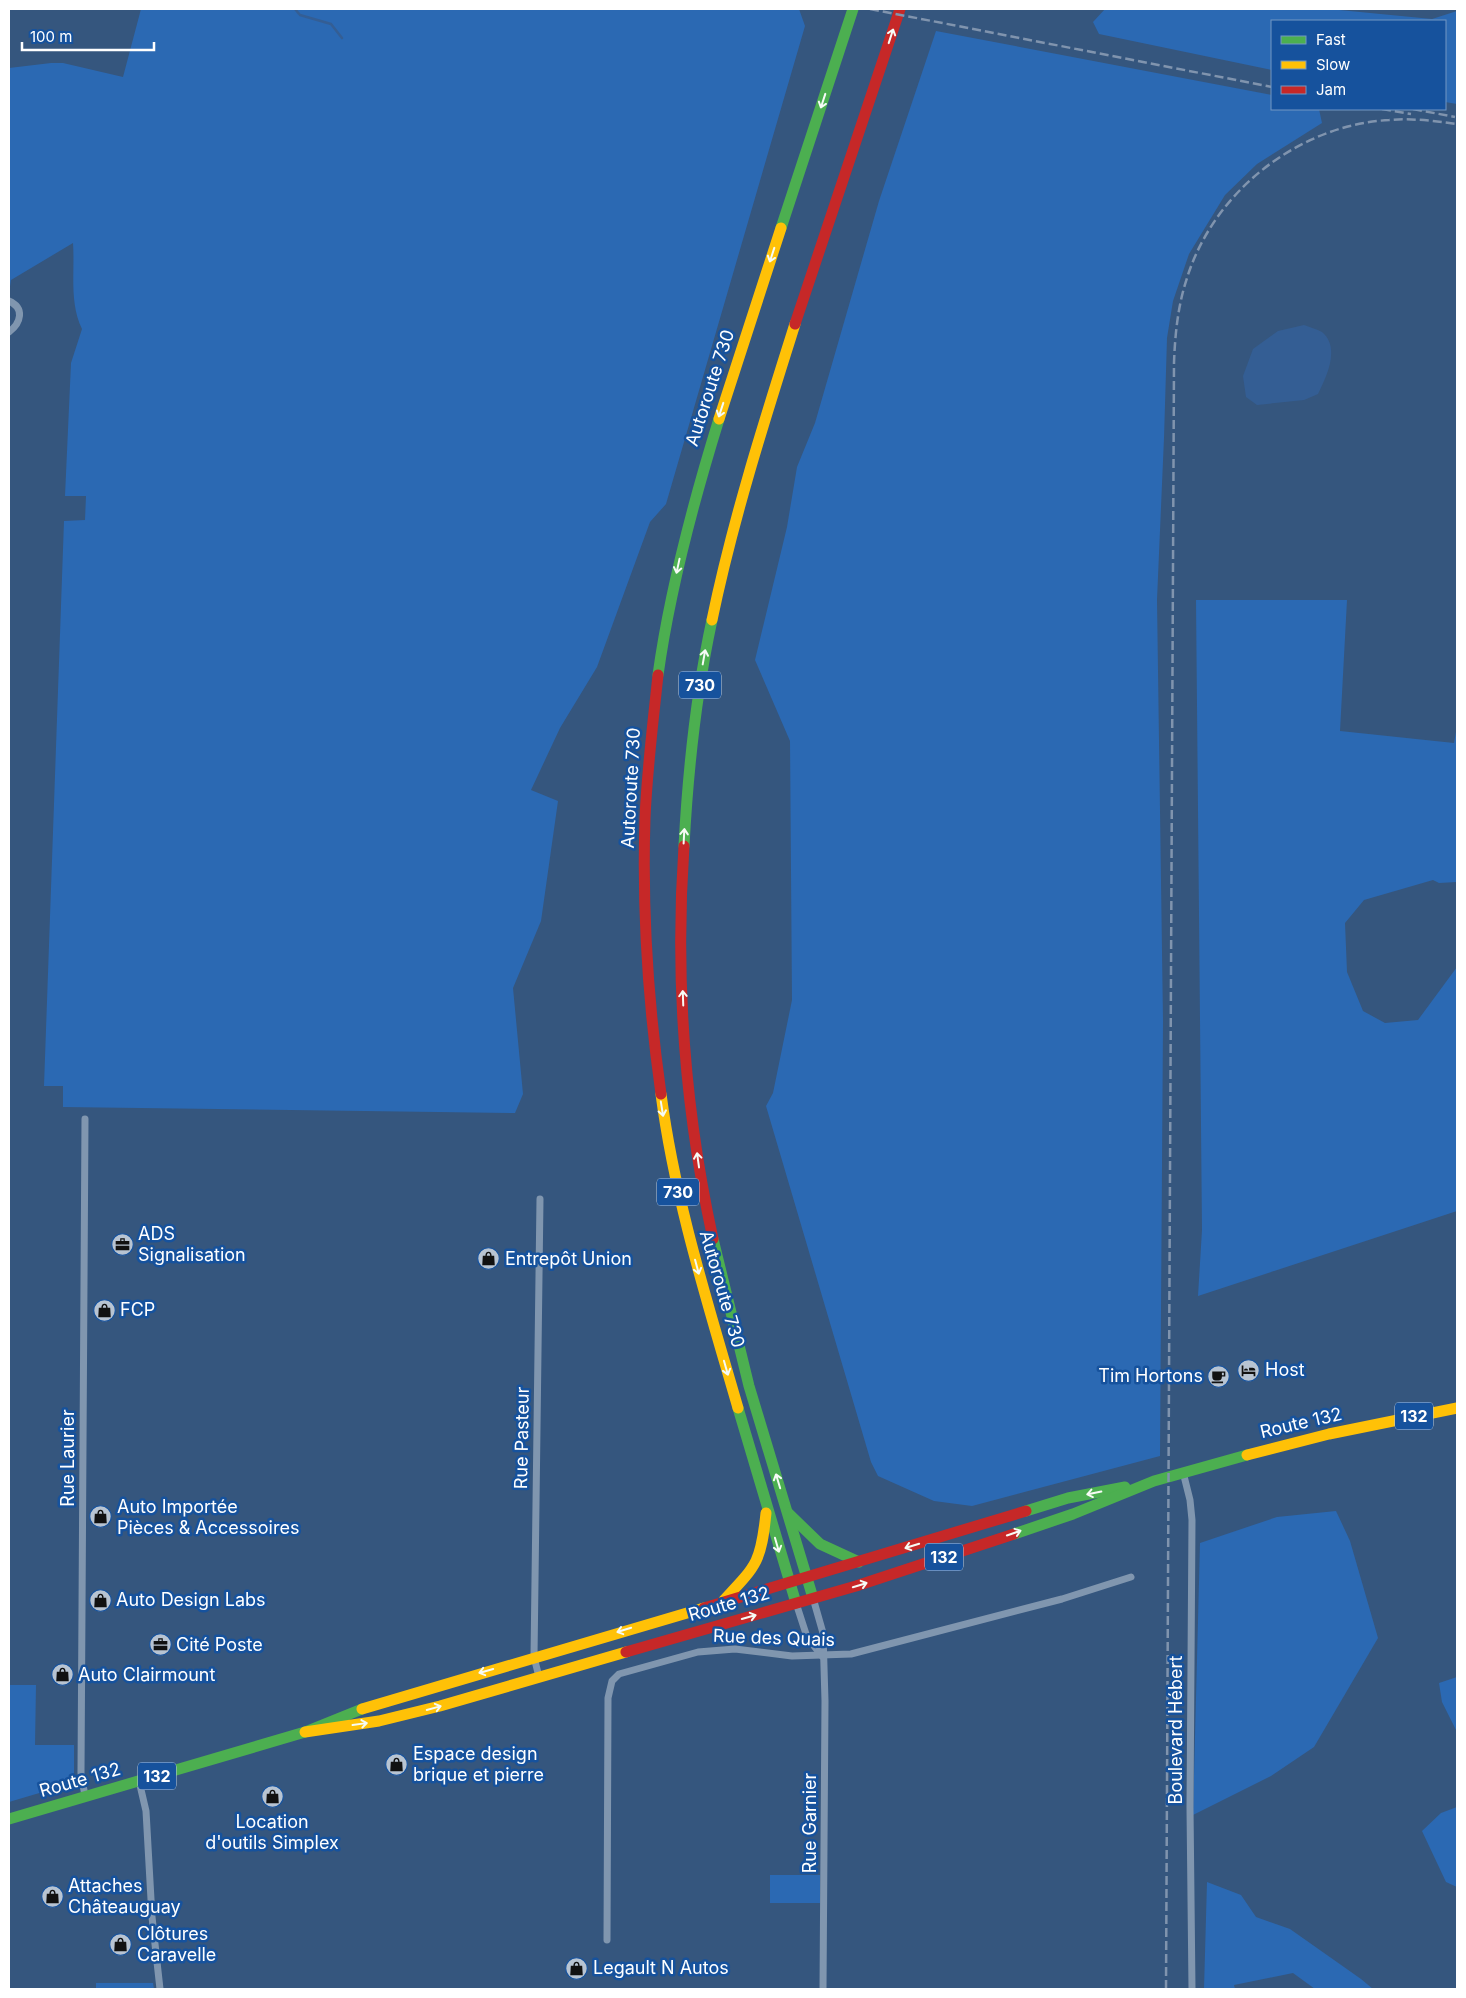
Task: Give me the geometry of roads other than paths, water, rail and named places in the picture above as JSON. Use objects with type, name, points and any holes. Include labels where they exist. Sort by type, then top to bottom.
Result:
[{"type":"highway","name":"Autoroute 730","points":[[796,1603],[696,1264],[676,1184],[653,1042],[644,886],[646,814],[651,742],[659,673],[670,604],[688,525],[713,435],[853,9]]},
{"type":"highway","name":"Autoroute 730","points":[[813,1598],[731,1318],[711,1230],[700,1168],[689,1085],[684,1012],[681,925],[684,833],[692,737],[703,660],[731,533],[760,434],[900,9]]},
{"type":"highway","name":"Route 132","points":[[305,1732],[374,1722],[412,1713],[883,1578],[1073,1514],[1154,1481],[1183,1472],[1296,1442],[1457,1408]]},
{"type":"highway","name":"Route 132","points":[[9,1819],[305,1732],[374,1704],[788,1581],[859,1562],[1068,1498],[1154,1481]]},
{"type":"highway","points":[[723,1601],[750,1573],[757,1562],[762,1548],[767,1508]]},
{"type":"highway","points":[[787,1512],[820,1544],[859,1562]]},
{"type":"highway","points":[[407,1694],[412,1713]]},
{"type":"street","points":[[9,301],[16,305],[20,315],[17,325],[9,332]]},
{"type":"street","name":"Rue Laurier","points":[[85,1119],[81,1773],[85,1796]]},
{"type":"street","name":"Rue Pasteur","points":[[540,1199],[534,1657],[540,1677]]},
{"type":"street","name":"Boulevard Hébert","points":[[1183,1472],[1190,1500],[1192,1520],[1190,1808],[1192,1989]]},
{"type":"street","name":"Rue des Quais","points":[[607,1940],[607,1706],[609,1688],[619,1674],[698,1652],[716,1650],[743,1650],[792,1656],[822,1656],[874,1650],[1062,1599],[1131,1577]]},
{"type":"street","name":"Rue Garnier","points":[[813,1598],[823,1633],[822,1656],[826,1700],[823,1989]]},
{"type":"street","points":[[796,1603],[807,1637],[822,1656]]},
{"type":"street","points":[[139,1781],[146,1811],[152,1917],[160,1989]]},
{"type":"waterway","points":[[295,9],[300,15],[331,24],[342,38]]},
{"type":"railway","points":[[870,9],[1271,87]]},
{"type":"railway","points":[[1388,110],[1411,114]]},
{"type":"railway","points":[[1418,110],[1455,117]]},
{"type":"railway","points":[[1166,1989],[1174,363],[1181,299],[1200,246],[1217,217],[1239,191],[1264,168],[1293,149],[1323,135],[1356,125],[1406,119],[1457,124]]},
{"type":"place","name":"ADS Signalisation","points":[[122,1244]]},
{"type":"place","name":"Entrepôt Union","points":[[489,1259]]},
{"type":"place","name":"FCP","points":[[104,1310]]},
{"type":"place","name":"Host","points":[[1249,1370]]},
{"type":"place","name":"Tim Hortons","points":[[1219,1376]]},
{"type":"place","name":"Auto Importée Pièces & Accessoires","points":[[101,1517]]},
{"type":"place","name":"Auto Design Labs","points":[[100,1600]]},
{"type":"place","name":"Cité Poste","points":[[160,1645]]},
{"type":"place","name":"Auto Clairmount","points":[[62,1675]]},
{"type":"place","name":"Espace design brique et pierre","points":[[397,1764]]},
{"type":"place","name":"Location d'outils Simplex","points":[[272,1797]]},
{"type":"place","name":"Attaches Châteauguay","points":[[52,1896]]},
{"type":"place","name":"Clôtures Caravelle","points":[[121,1944]]},
{"type":"place","name":"Legault N Autos","points":[[577,1968]]}]
